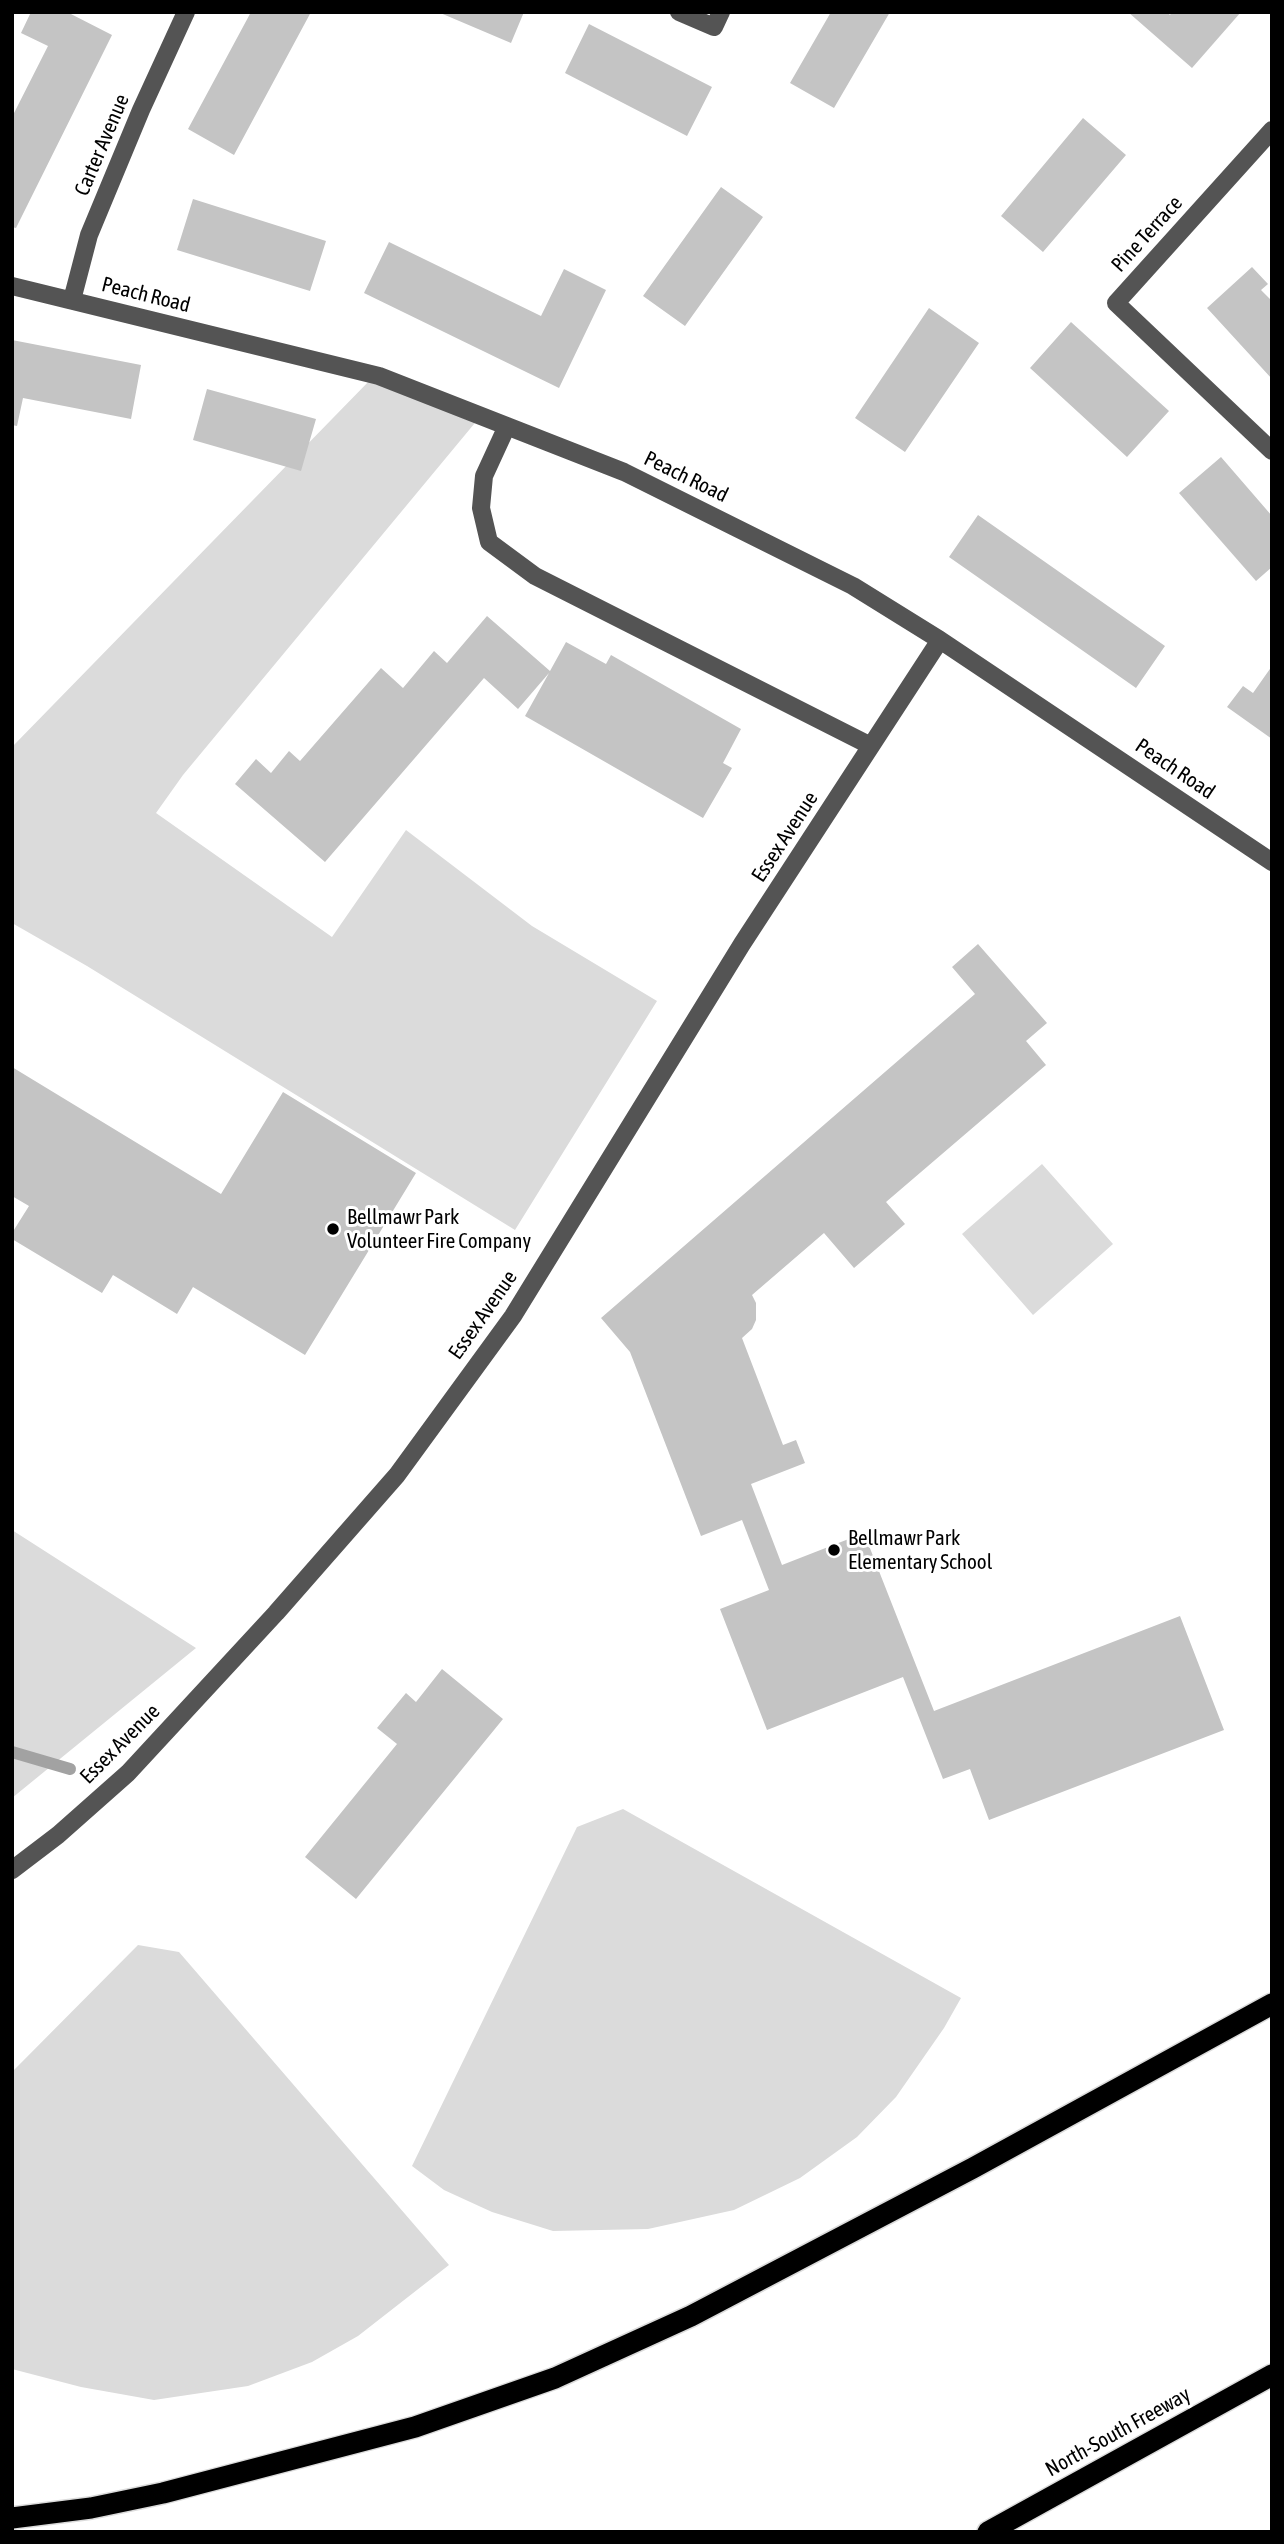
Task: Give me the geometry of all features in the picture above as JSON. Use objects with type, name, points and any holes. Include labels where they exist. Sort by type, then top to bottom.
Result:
[{"type":"highway","points":[[12,2518],[91,2508],[190,2487],[415,2427],[555,2378],[715,2304],[973,2168],[1272,2004]]},
{"type":"highway","name":"North-South Freeway","points":[[988,2532],[1272,2375]]},
{"type":"street","name":"Carter Avenue","points":[[72,300],[89,234],[186,12]]},
{"type":"street","points":[[679,12],[714,27],[721,12]]},
{"type":"street","name":"Pine Terrace","points":[[1272,130],[1115,303],[1272,451]]},
{"type":"street","name":"Peach Road","points":[[12,286],[379,376],[624,472],[853,586],[940,640],[1272,862]]},
{"type":"street","points":[[507,426],[484,476],[481,508],[489,542],[535,576],[871,746]]},
{"type":"street","name":"Essex Avenue","points":[[12,1870],[58,1835],[128,1773],[276,1613],[397,1475],[513,1316],[742,944],[940,640]]},
{"type":"shaded area","points":[[372,378],[484,412],[183,775],[156,813],[332,937],[406,830],[532,926],[657,1001],[515,1230],[87,966],[12,923],[12,747]]},
{"type":"shaded area","points":[[1042,1164],[1113,1244],[1033,1315],[962,1234]]},
{"type":"shaded area","points":[[12,1530],[196,1648],[12,1798]]},
{"type":"shaded area","points":[[623,1809],[961,1998],[944,2028],[896,2097],[857,2137],[800,2178],[734,2210],[648,2229],[553,2231],[492,2212],[444,2190],[412,2166],[577,1827]]},
{"type":"shaded area","points":[[138,1945],[179,1952],[449,2265],[358,2336],[312,2362],[248,2386],[154,2400],[81,2387],[12,2369],[12,2072]]},
{"type":"building","points":[[31,12],[67,12],[112,35],[16,228],[12,227],[12,117],[48,46],[21,33]]},
{"type":"building","points":[[251,12],[311,12],[234,155],[188,129]]},
{"type":"building","points":[[438,12],[524,12],[511,43]]},
{"type":"building","points":[[831,12],[890,12],[834,108],[790,83]]},
{"type":"building","points":[[1128,12],[1167,12],[1170,15],[1172,12],[1241,12],[1192,68]]},
{"type":"building","points":[[589,24],[712,87],[687,136],[565,73]]},
{"type":"building","points":[[1083,118],[1126,155],[1043,252],[1001,216]]},
{"type":"building","points":[[721,187],[763,217],[685,326],[643,296]]},
{"type":"building","points":[[193,199],[326,241],[310,291],[177,250]]},
{"type":"building","points":[[389,242],[541,316],[564,269],[606,290],[559,388],[364,293]]},
{"type":"building","points":[[1252,267],[1268,284],[1261,290],[1272,301],[1272,379],[1207,308]]},
{"type":"building","points":[[929,308],[979,343],[905,452],[855,418]]},
{"type":"building","points":[[1071,322],[1169,411],[1127,457],[1030,368]]},
{"type":"building","points":[[12,340],[141,365],[131,419],[23,398],[17,426],[12,425]]},
{"type":"building","points":[[207,389],[316,419],[301,471],[193,440]]},
{"type":"building","points":[[1221,457],[1272,516],[1272,567],[1256,581],[1179,493]]},
{"type":"building","points":[[978,515],[1165,646],[1136,688],[949,557]]},
{"type":"building","points":[[487,616],[550,671],[566,642],[606,664],[611,655],[741,729],[723,763],[732,768],[703,818],[525,716],[549,673],[518,709],[484,678],[325,862],[235,784],[256,759],[271,773],[289,751],[300,761],[381,668],[403,688],[434,651],[447,663]]},
{"type":"building","points":[[1272,666],[1272,739],[1227,707],[1243,686],[1253,693]]},
{"type":"building","points":[[978,944],[1047,1023],[1026,1041],[1046,1065],[886,1202],[905,1224],[854,1268],[824,1233],[752,1295],[756,1303],[756,1320],[752,1329],[742,1338],[783,1445],[796,1440],[805,1463],[751,1484],[782,1565],[864,1533],[934,1711],[1180,1616],[1224,1730],[989,1820],[970,1769],[943,1779],[903,1677],[767,1730],[720,1609],[769,1590],[742,1520],[701,1536],[630,1352],[601,1318],[975,994],[952,967]]},
{"type":"building","points":[[12,1067],[221,1194],[283,1092],[416,1173],[305,1355],[193,1287],[177,1314],[113,1275],[102,1293],[12,1239],[12,1233],[29,1206],[12,1196]]},
{"type":"building","points":[[442,1669],[503,1719],[356,1899],[305,1857],[397,1744],[377,1728],[406,1693],[416,1702]]},
{"type":"waterway","points":[[12,1752],[70,1769]]},
{"type":"place","name":"Bellmawr Park Volunteer Fire Company","points":[[333,1229]]},
{"type":"place","name":"Bellmawr Park Elementary School","points":[[834,1550]]}]
